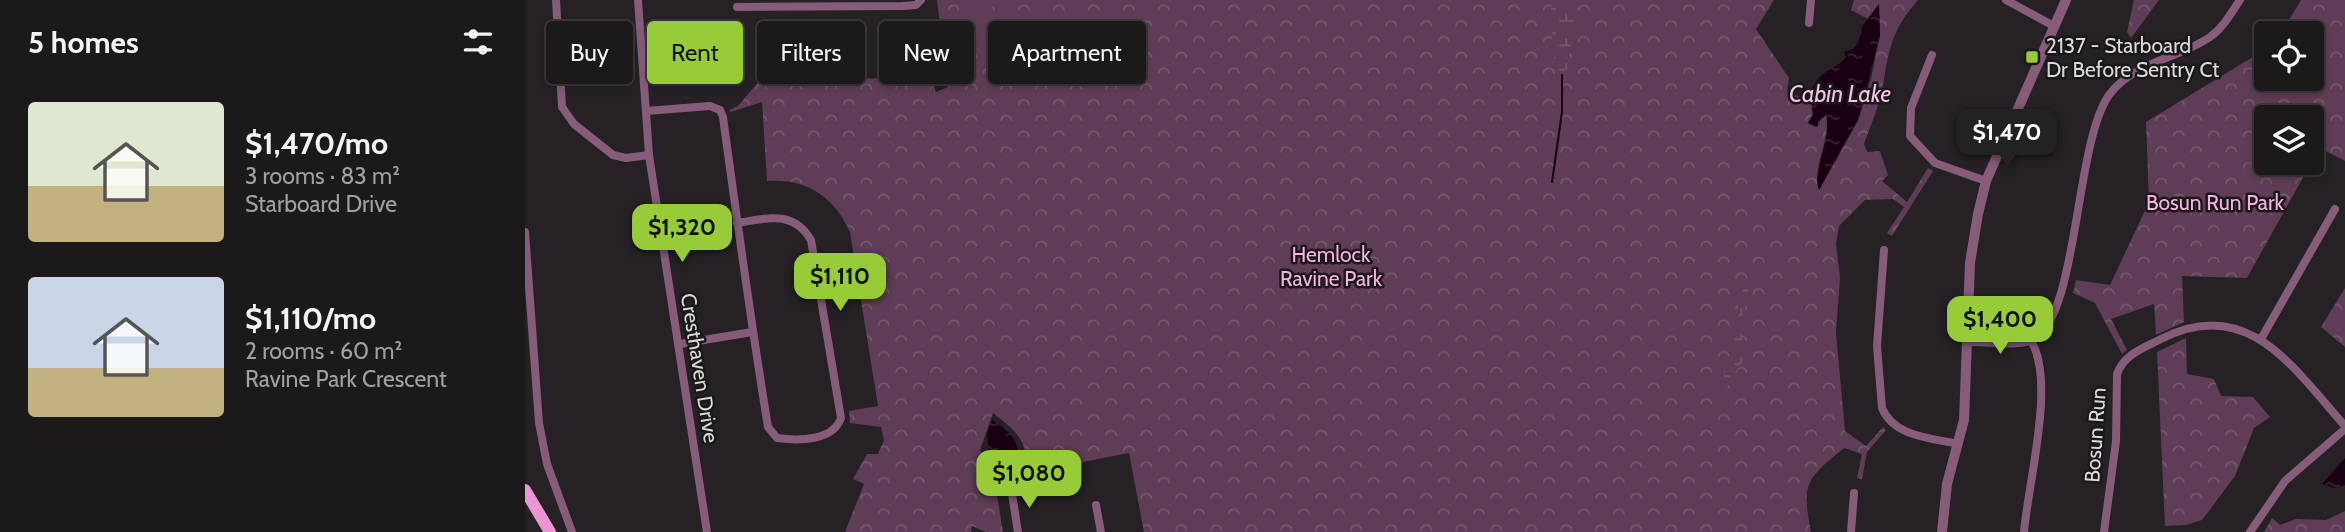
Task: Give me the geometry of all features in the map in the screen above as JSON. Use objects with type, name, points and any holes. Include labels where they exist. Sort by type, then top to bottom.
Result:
[{"type":"main road","points":[[525,489],[549,532]]},
{"type":"street","points":[[556,0],[562,107],[574,124],[613,155],[626,158],[649,155]]},
{"type":"street","name":"Cresthaven Drive","points":[[638,0],[649,155],[707,532]]},
{"type":"street","points":[[1809,23],[1811,0]]},
{"type":"street","points":[[2005,0],[2052,24]]},
{"type":"street","points":[[1942,532],[1947,484],[1964,420],[1970,263],[1986,180],[2052,24],[2066,0]]},
{"type":"street","points":[[1968,342],[2031,341],[2049,323],[2064,288],[2089,144],[2096,118],[2109,95],[2132,74],[2208,38],[2240,0]]},
{"type":"street","points":[[737,7],[919,2]]},
{"type":"street","points":[[1932,55],[1910,108],[1910,136],[1935,163],[1986,180]]},
{"type":"street","points":[[646,111],[710,106],[720,110],[723,117],[737,223],[752,332],[768,427],[777,438],[793,440],[830,434],[838,428],[841,418],[811,240],[804,228],[789,218],[774,216],[737,223]]},
{"type":"street","points":[[2261,339],[2335,209]]},
{"type":"street","points":[[525,233],[539,423],[547,464],[572,532]]},
{"type":"street","points":[[1884,250],[1877,345],[1882,408],[1886,418],[1896,428],[1958,444]]},
{"type":"street","name":"Bosun Run","points":[[2104,532],[2116,441],[2117,374],[2123,361],[2164,337],[2190,327],[2229,326],[2261,339],[2284,359],[2345,427]]},
{"type":"street","points":[[680,344],[752,332]]},
{"type":"street","points":[[2024,532],[2041,384],[2037,351],[2031,341]]},
{"type":"street","points":[[2250,532],[2285,481],[2345,427]]},
{"type":"street","points":[[1851,532],[1854,493]]},
{"type":"street","points":[[1012,494],[1018,532]]},
{"type":"street","points":[[1096,505],[1101,532]]},
{"type":"green space","name":"Hemlock Ravine Park","points":[[937,0],[1774,0],[1756,29],[1789,78],[1787,92],[1811,101],[1813,114],[1808,123],[1815,127],[1825,115],[1827,118],[1817,182],[1819,190],[1858,121],[1871,79],[1880,35],[1879,6],[1868,19],[1851,10],[1854,0],[1918,0],[1892,42],[1880,98],[1864,144],[1867,152],[1880,151],[1888,175],[1882,181],[1907,202],[1928,168],[1933,171],[1892,236],[1887,233],[1904,207],[1893,199],[1865,200],[1839,226],[1836,244],[1840,277],[1836,333],[1845,431],[1866,446],[1883,427],[1886,430],[1867,452],[1862,479],[1857,478],[1862,454],[1844,448],[1815,475],[1807,492],[1811,532],[1144,532],[1129,453],[1047,469],[1049,487],[1014,493],[1010,467],[1014,462],[1025,463],[1024,447],[1017,434],[993,413],[980,450],[993,471],[1003,532],[986,532],[972,526],[971,532],[845,532],[864,484],[853,479],[867,454],[878,454],[884,440],[881,427],[850,423],[849,411],[878,406],[850,232],[836,208],[817,192],[794,183],[767,181],[762,102],[731,112],[729,110],[738,106],[757,84],[865,84],[865,78],[879,78],[879,84],[934,84],[936,92],[948,87],[948,84],[974,84],[974,21],[940,21]]},
{"type":"green space","points":[[958,0],[993,0],[992,12],[1022,18],[1021,21],[988,21],[988,46],[974,45],[974,21],[948,21],[960,18]]},
{"type":"green space","points":[[1551,0],[1579,0],[1566,72],[1562,75],[1558,74],[1552,48]]},
{"type":"green space","points":[[2134,0],[2159,0],[2131,38],[2127,32]]},
{"type":"green space","name":"Bosun Run Park","points":[[2301,0],[2345,0],[2345,161],[2324,150],[2324,105],[2254,105],[2254,175],[2304,175],[2247,278],[2182,276],[2184,322],[2156,335],[2154,304],[2111,319],[2127,350],[2122,354],[2095,303],[2073,293],[2076,280],[2110,285],[2149,202],[2146,122],[2254,56],[2254,91],[2324,91],[2324,21],[2288,21]]},
{"type":"green space","points":[[1744,287],[1749,288],[1741,328],[1743,359],[1732,374],[1733,383],[1719,390],[1715,389],[1724,378],[1725,360],[1732,353],[1734,342],[1729,329],[1739,314],[1738,303]]},
{"type":"green space","points":[[2345,288],[2345,347],[2321,327]]},
{"type":"green space","points":[[2186,338],[2187,374],[2214,379],[2221,396],[2253,397],[2270,417],[2254,428],[2235,476],[2202,520],[2186,525],[2165,526],[2157,352]]},
{"type":"green space","points":[[2345,511],[2345,532],[2264,532],[2272,518],[2280,525],[2296,519],[2326,520]]},
{"type":"water","name":"Cabin Lake","points":[[1879,4],[1880,35],[1859,117],[1819,190],[1818,172],[1827,134],[1826,115],[1818,121],[1818,127],[1808,123],[1813,114],[1809,92],[1822,75],[1846,57],[1844,52],[1853,49],[1858,43],[1863,25]]},
{"type":"water","points":[[992,420],[1016,443],[1018,454],[1013,458],[1005,454],[1001,461],[996,461],[989,455],[987,434]]},
{"type":"water","points":[[2345,458],[2345,485],[2334,488],[2322,484]]},
{"type":"waterway","points":[[1552,182],[1562,112],[1562,75]]},
{"type":"place","name":"2137 - Starboard Dr Before Sentry Ct","points":[[2032,57]]}]
